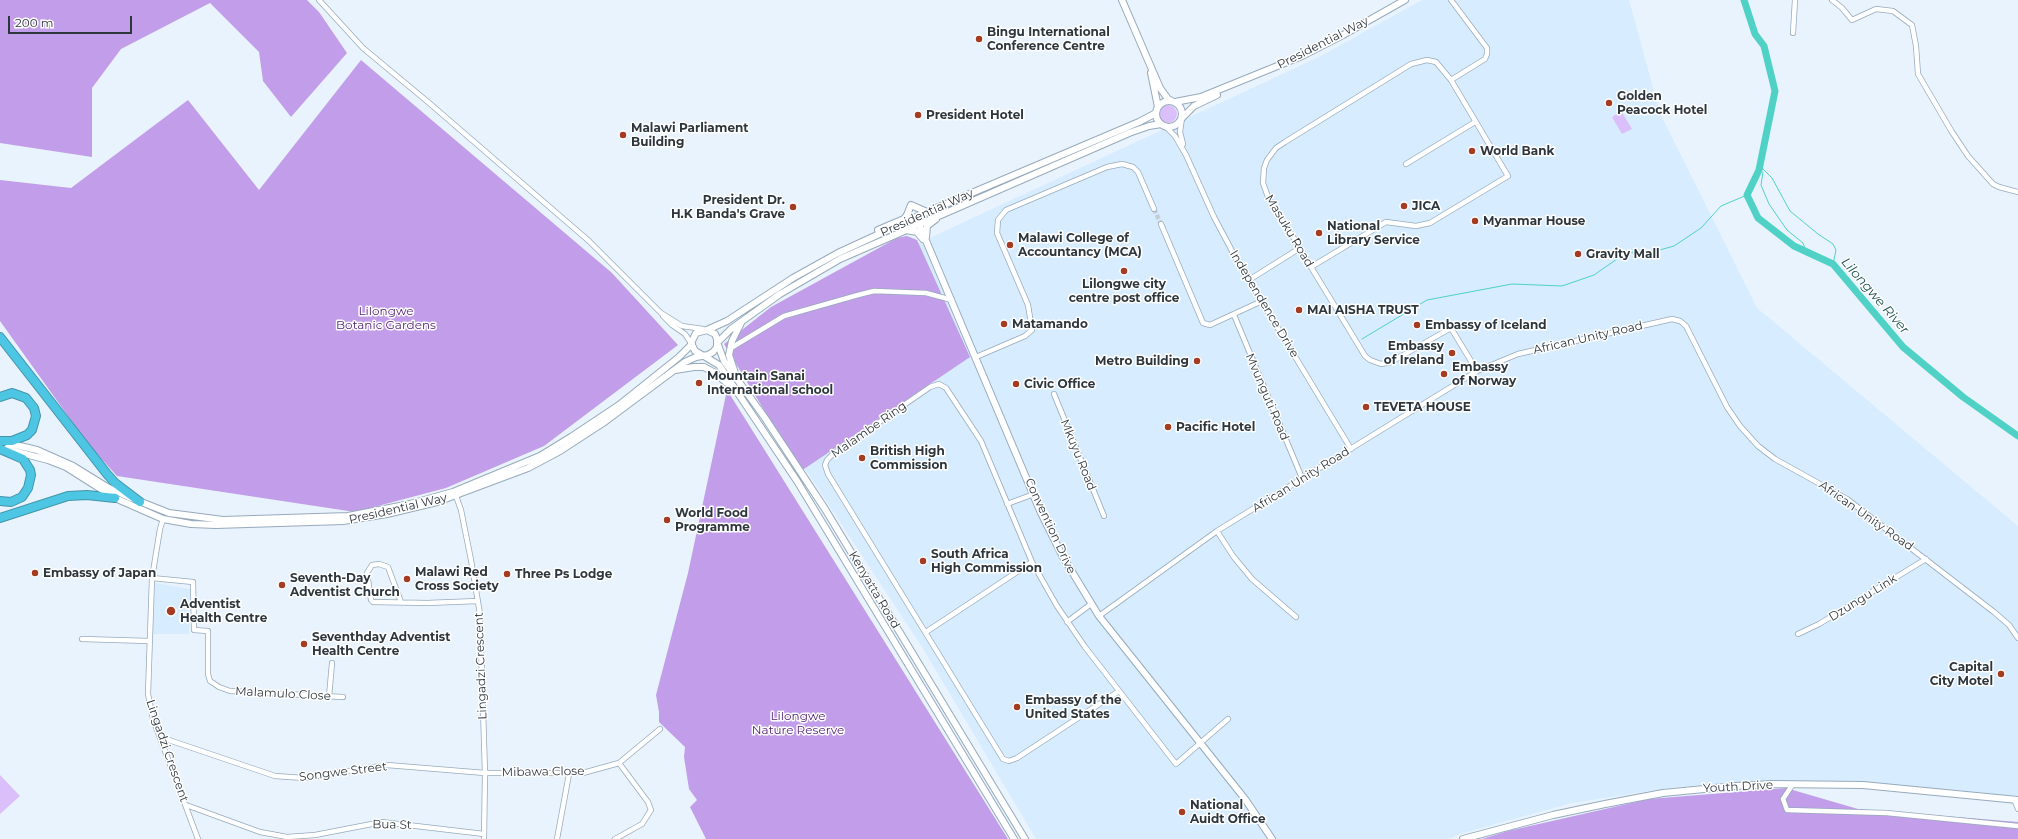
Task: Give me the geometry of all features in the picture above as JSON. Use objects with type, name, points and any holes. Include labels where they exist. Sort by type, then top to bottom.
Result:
[{"type":"highway","points":[[0,337],[115,484],[140,502]]},
{"type":"highway","points":[[0,397],[12,393],[26,398],[34,408],[36,416],[32,430],[27,435],[12,441],[0,441]]},
{"type":"highway","points":[[0,449],[23,459],[30,470],[31,475],[28,488],[22,497],[11,502],[0,501]]},
{"type":"highway","points":[[0,518],[68,496],[87,495],[115,498]]},
{"type":"main road","points":[[1122,0],[1148,62],[1164,94],[1181,109],[1182,118],[1176,125],[1163,125],[1157,119],[1156,94],[1148,62]]},
{"type":"main road","name":"Presidential Way","points":[[1173,101],[1193,100],[1240,83],[1317,50],[1405,0]]},
{"type":"main road","name":"Presidential Way","points":[[1182,118],[1194,106],[1240,83]]},
{"type":"main road","points":[[1157,110],[1162,102],[1173,101]]},
{"type":"main road","name":"Presidential Way","points":[[0,449],[21,452],[66,467],[115,498],[163,519],[192,524],[216,525],[343,521],[387,514],[456,496],[517,473],[560,451],[608,420],[691,358],[713,352],[718,343],[742,322],[806,278],[846,256],[901,232],[927,212],[1139,122],[1157,110]]},
{"type":"main road","name":"Presidential Way","points":[[0,441],[37,450],[73,466],[107,487],[168,514],[194,518],[224,520],[348,516],[375,512],[453,492],[525,464],[556,447],[619,405],[679,358],[692,344],[696,333],[727,321],[806,270],[854,245],[980,197],[1129,133],[1149,126],[1163,125]]},
{"type":"main road","points":[[928,248],[925,231],[929,223],[962,208],[980,197]]},
{"type":"main road","points":[[854,245],[873,233],[904,219],[908,216],[911,205],[927,212]]},
{"type":"main road","name":"Convention Drive","points":[[918,220],[928,248],[948,289],[1034,494],[1063,557],[1099,616],[1200,745],[1245,799],[1272,839]]},
{"type":"main road","points":[[901,232],[911,230],[921,236],[938,274],[948,289]]},
{"type":"main road","points":[[738,382],[731,362],[731,348],[736,333],[742,322]]},
{"type":"main road","points":[[706,330],[714,334],[718,343]]},
{"type":"main road","name":"Kenyatta Road","points":[[718,343],[722,357],[738,382],[765,418],[825,509],[1025,839]]},
{"type":"main road","points":[[692,344],[695,351],[703,355]]},
{"type":"main road","name":"Kenyatta Road","points":[[703,355],[718,365],[797,482],[1014,839]]},
{"type":"main road","points":[[673,370],[704,367],[715,373],[737,394]]},
{"type":"main road","name":"Youth Drive","points":[[1463,839],[1553,815],[1663,794],[1735,786],[1792,784],[1888,786],[2016,799]]},
{"type":"street","points":[[319,0],[363,48],[589,241],[661,313],[667,321],[685,334],[692,344]]},
{"type":"street","points":[[1451,0],[1487,48],[1487,54],[1485,59],[1451,80]]},
{"type":"street","points":[[1793,33],[1795,0]]},
{"type":"street","points":[[1832,0],[1842,8],[1852,20],[1876,9],[1893,12],[1912,25],[1916,46],[1918,74],[1952,132],[1968,156],[1993,184],[2018,192]]},
{"type":"street","name":"Masuku Road","points":[[1311,267],[1382,223],[1390,221],[1421,226],[1430,223],[1508,176],[1451,80],[1436,62],[1427,60],[1417,62],[1285,142],[1271,154],[1264,168],[1265,190],[1311,267],[1365,356],[1370,360],[1381,364],[1391,362],[1451,328],[1477,371]]},
{"type":"street","name":"Independence Drive","points":[[1182,118],[1180,136],[1186,155]]},
{"type":"street","points":[[1406,164],[1475,122]]},
{"type":"street","name":"Independence Drive","points":[[1163,125],[1175,136],[1186,155],[1214,218],[1249,280],[1351,449]]},
{"type":"street","points":[[976,357],[1025,336],[1032,330],[1032,321],[1028,305],[997,233],[998,220],[1006,210],[1107,167],[1122,164],[1133,167],[1138,172],[1154,209]]},
{"type":"street","points":[[1161,224],[1203,323],[1210,325],[1262,301]]},
{"type":"street","points":[[1249,280],[1300,248]]},
{"type":"street","points":[[731,348],[784,316],[858,294],[882,291],[899,294],[926,293],[952,300]]},
{"type":"street","points":[[661,313],[682,326],[706,330]]},
{"type":"street","name":"Mvunguti Road","points":[[1234,315],[1302,478]]},
{"type":"street","name":"African Unity Road","points":[[1099,616],[1217,531],[1477,371],[1518,354],[1668,319],[1680,321],[1688,330],[1727,407],[1758,446],[1775,458],[1847,499],[1926,558],[1994,612],[2009,625],[2018,638]]},
{"type":"street","name":"Malambe Ring","points":[[1118,691],[1017,758],[1006,761],[826,471],[825,465],[827,460],[833,454],[930,387],[941,385],[948,390],[981,441],[1032,562],[1067,622],[1118,691],[1176,764],[1200,745]]},
{"type":"street","name":"Mkuyu Road","points":[[1054,394],[1104,516]]},
{"type":"street","points":[[1008,504],[1034,494]]},
{"type":"street","name":"Lingadzi Crescent","points":[[456,496],[461,510],[478,600],[485,773],[484,837]]},
{"type":"street","name":"Lingadzi Crescent","points":[[163,519],[152,578],[148,694],[153,718],[198,839]]},
{"type":"street","points":[[1217,531],[1243,570],[1264,592],[1296,617]]},
{"type":"street","name":"Dzungu Link","points":[[1798,634],[1819,624],[1926,558]]},
{"type":"street","points":[[926,632],[1032,562]]},
{"type":"street","points":[[401,602],[388,567],[380,564],[372,565],[367,573],[372,601],[401,602],[478,600]]},
{"type":"street","name":"Malamulo Close","points":[[152,578],[193,582],[194,630],[208,631],[208,674],[213,683],[230,691],[343,698]]},
{"type":"street","points":[[1067,622],[1091,604]]},
{"type":"street","points":[[82,639],[149,641]]},
{"type":"street","points":[[329,697],[332,663]]},
{"type":"street","points":[[1200,745],[1228,720]]},
{"type":"street","name":"Mibawa Close","points":[[485,773],[570,774],[593,771],[619,763],[660,729]]},
{"type":"street","name":"Songwe Street","points":[[160,736],[276,776],[286,778],[304,778],[387,765],[485,773]]},
{"type":"street","points":[[615,839],[642,824],[651,810],[648,802],[619,763]]},
{"type":"street","points":[[557,839],[570,774]]},
{"type":"street","points":[[1792,784],[1783,798],[1788,810],[1887,813],[2018,826]]},
{"type":"street","points":[[2016,799],[2018,809]]},
{"type":"street","name":"Bua St","points":[[186,806],[260,832],[287,837],[315,835],[382,822],[484,837]]},
{"type":"shaded area","points":[[1422,0],[1629,0],[1660,113],[1757,308],[2018,526],[2018,796],[1750,781],[1675,787],[1572,803],[1463,833],[1448,839],[1036,839],[922,647],[725,347],[921,242],[1319,57]]},
{"type":"shaded area","points":[[1164,105],[1172,105],[1177,110],[1175,121],[1172,123],[1164,123],[1159,118],[1159,110]]},
{"type":"shaded area","points":[[1621,111],[1632,129],[1622,134],[1612,117]]},
{"type":"shaded area","name":"Adventist Health Centre","points":[[155,583],[190,589],[189,634],[152,634]]},
{"type":"shaded area","points":[[0,775],[20,796],[0,814]]},
{"type":"green space","points":[[0,0],[307,0],[319,12],[347,53],[291,117],[263,81],[259,52],[210,3],[121,49],[92,88],[92,157],[0,143]]},
{"type":"green space","name":"Lilongwe Botanic Gardens","points":[[361,60],[612,273],[678,345],[544,446],[446,488],[355,512],[117,476],[88,444],[0,321],[0,180],[71,188],[188,100],[259,190]]},
{"type":"green space","points":[[907,236],[917,240],[970,357],[801,471],[724,344],[771,307],[897,238]]},
{"type":"green space","name":"Lilongwe Nature Reserve","points":[[727,390],[1008,839],[706,839],[690,807],[697,800],[689,789],[684,757],[685,747],[659,722],[656,695],[688,573]]},
{"type":"green space","points":[[1786,788],[1858,809],[2018,822],[2018,839],[1482,839],[1508,831],[1649,799]]},
{"type":"waterway","name":"Lilongwe River","points":[[1744,0],[1755,34],[1764,46],[1775,91],[1759,170],[1747,195],[1758,218],[1794,246],[1833,264],[1903,347],[1963,397],[2018,436]]},
{"type":"waterway","points":[[1760,166],[1772,178],[1790,211],[1833,244],[1836,250],[1833,264]]},
{"type":"waterway","points":[[1763,172],[1761,185],[1769,204],[1787,230],[1803,243],[1806,251]]},
{"type":"waterway","points":[[1362,339],[1427,300],[1512,284],[1562,286],[1594,275],[1617,259],[1635,251],[1656,251],[1674,246],[1701,228],[1721,206],[1747,195]]},
{"type":"tunnel","points":[[1154,209],[1161,224]]},
{"type":"place","name":"Bingu International Conference Centre","points":[[979,39]]},
{"type":"place","name":"Golden Peacock Hotel","points":[[1609,103]]},
{"type":"place","name":"President Hotel","points":[[918,115]]},
{"type":"place","name":"Malawi Parliament Building","points":[[623,135]]},
{"type":"place","name":"World Bank","points":[[1472,151]]},
{"type":"place","name":"JICA","points":[[1404,206]]},
{"type":"place","name":"President Dr. H.K Banda's Grave","points":[[793,207]]},
{"type":"place","name":"Myanmar House","points":[[1475,221]]},
{"type":"place","name":"National Library Service","points":[[1319,233]]},
{"type":"place","name":"Malawi College of Accountancy (MCA)","points":[[1010,245]]},
{"type":"place","name":"Gravity Mall","points":[[1578,254]]},
{"type":"place","name":"Lilongwe city centre post office","points":[[1124,271]]},
{"type":"place","name":"MAI AISHA TRUST","points":[[1299,310]]},
{"type":"place","name":"Matamando","points":[[1004,324]]},
{"type":"place","name":"Embassy of Iceland","points":[[1417,325]]},
{"type":"place","name":"Embassy of Ireland","points":[[1452,353]]},
{"type":"place","name":"Metro Building","points":[[1197,361]]},
{"type":"place","name":"Embassy of Norway","points":[[1444,374]]},
{"type":"place","name":"Mountain Sanai International school","points":[[699,383]]},
{"type":"place","name":"Civic Office","points":[[1016,384]]},
{"type":"place","name":"TEVETA HOUSE","points":[[1366,407]]},
{"type":"place","name":"Pacific Hotel","points":[[1168,427]]},
{"type":"place","name":"British High Commission","points":[[862,458]]},
{"type":"place","name":"World Food Programme","points":[[667,520]]},
{"type":"place","name":"South Africa High Commission","points":[[923,561]]},
{"type":"place","name":"Embassy of Japan","points":[[35,573]]},
{"type":"place","name":"Three Ps Lodge","points":[[507,574]]},
{"type":"place","name":"Malawi Red Cross Society","points":[[407,579]]},
{"type":"place","name":"Seventh-Day Adventist Church","points":[[282,585]]},
{"type":"place","name":"Adventist Health Centre","points":[[171,611]]},
{"type":"place","name":"Seventhday Adventist Health Centre","points":[[304,644]]},
{"type":"place","name":"Capital City Motel","points":[[2001,674]]},
{"type":"place","name":"Embassy of the United States","points":[[1017,707]]},
{"type":"place","name":"National Auidt Office","points":[[1182,812]]}]
